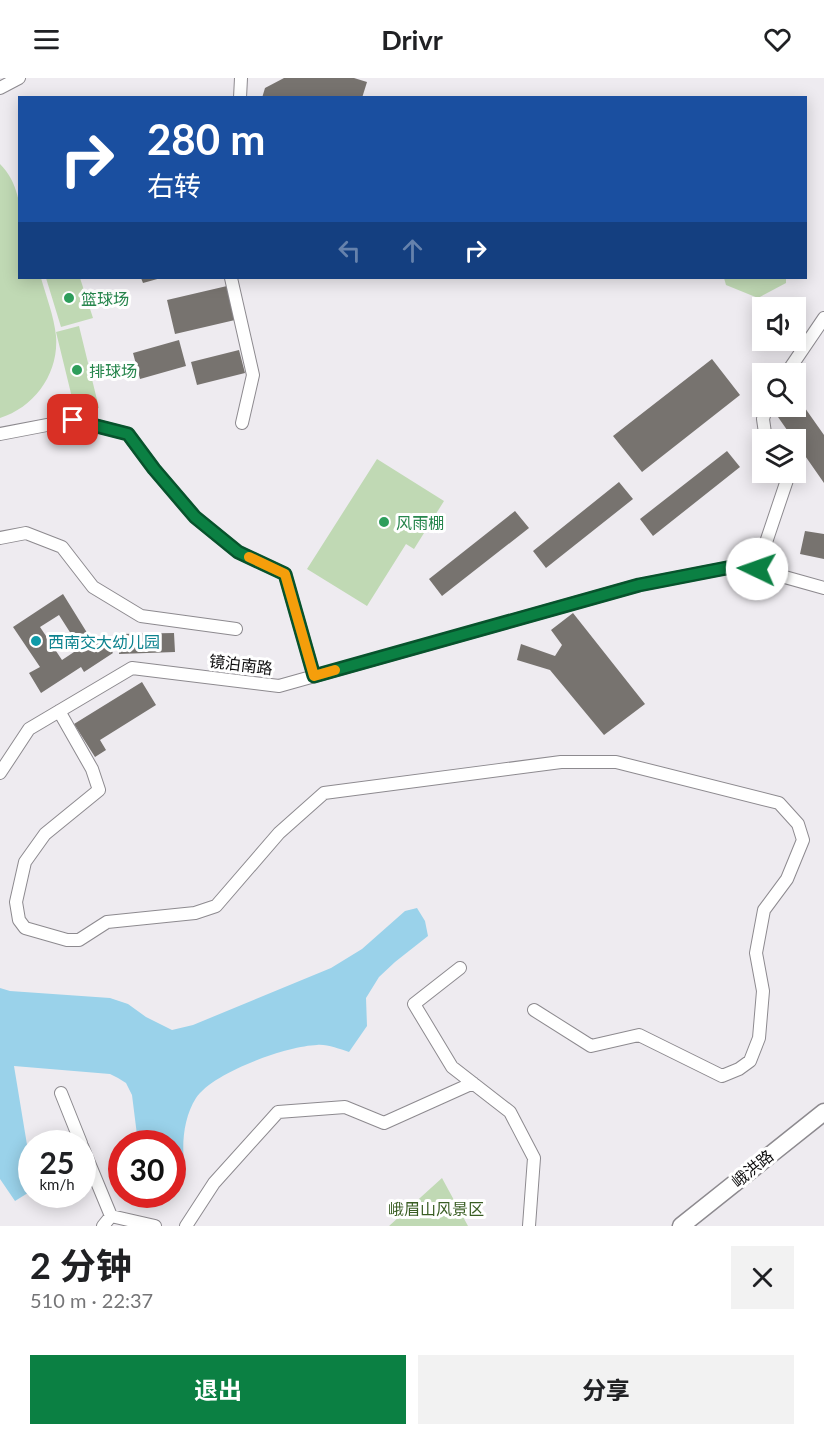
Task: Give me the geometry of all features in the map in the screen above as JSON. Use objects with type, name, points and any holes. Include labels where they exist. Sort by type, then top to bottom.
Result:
[{"type":"main road","name":"峨洪路","points":[[681,1226],[783,1142],[824,1112]]},
{"type":"street","points":[[0,88],[19,78]]},
{"type":"street","points":[[240,96],[241,78]]},
{"type":"street","points":[[231,279],[253,375],[242,423]]},
{"type":"street","points":[[793,363],[824,318]]},
{"type":"street","points":[[0,434],[73,420],[128,434],[195,517],[238,552],[285,574],[314,676]]},
{"type":"street","points":[[757,569],[786,483]]},
{"type":"street","points":[[0,538],[26,533],[62,547],[93,587],[141,616],[236,629]]},
{"type":"street","name":"镜泊南路","points":[[0,773],[29,729],[132,668],[279,686],[639,585],[742,565],[824,588]]},
{"type":"street","points":[[59,711],[92,769],[99,790],[45,834],[25,862],[16,902],[20,920],[25,928],[67,940],[79,940],[107,922],[195,913],[216,906],[279,833],[324,793],[561,762],[616,762],[779,803],[798,824],[803,840],[787,879],[764,910],[756,953],[763,991],[759,1038],[750,1061],[740,1069],[722,1076],[639,1035],[591,1046],[534,1010]]},
{"type":"street","points":[[460,968],[414,1004],[452,1067],[510,1112],[534,1158],[529,1226]]},
{"type":"street","points":[[186,1226],[214,1183],[278,1112],[345,1107],[384,1123],[473,1083]]},
{"type":"street","points":[[61,1093],[76,1130]]},
{"type":"street","points":[[96,1187],[107,1221],[155,1226]]},
{"type":"green space","points":[[0,164],[9,176],[18,200],[18,279],[41,279],[52,314],[56,350],[49,375],[34,397],[13,413],[0,418]]},
{"type":"green space","name":"篮球场","points":[[46,279],[80,279],[93,318],[61,327]]},
{"type":"green space","points":[[724,279],[786,279],[786,283],[760,297],[726,285]]},
{"type":"green space","name":"排球场","points":[[79,326],[99,408],[76,414],[56,332]]},
{"type":"green space","name":"风雨棚","points":[[377,459],[444,501],[414,549],[406,544],[367,606],[307,569]]},
{"type":"green space","name":"峨眉山风景区","points":[[442,1178],[468,1226],[389,1226]]},
{"type":"water","points":[[417,908],[425,921],[428,936],[379,977],[366,998],[367,1026],[349,1052],[321,1045],[304,1046],[270,1055],[234,1070],[205,1088],[196,1098],[185,1130],[136,1130],[132,1095],[126,1083],[110,1074],[14,1066],[25,1130],[18,1130],[18,1199],[15,1201],[0,1179],[0,988],[10,991],[110,998],[128,1004],[146,1017],[172,1030],[193,1025],[331,968],[362,949],[405,911]]},
{"type":"building","points":[[284,78],[354,78],[367,82],[363,96],[263,96],[265,88]]},
{"type":"building","points":[[141,279],[157,279],[143,283]]},
{"type":"building","points":[[227,286],[235,320],[175,334],[167,300]]},
{"type":"building","points":[[179,340],[186,366],[140,379],[133,353]]},
{"type":"building","points":[[239,350],[245,373],[197,385],[191,362]]},
{"type":"building","points":[[712,359],[740,395],[642,472],[613,436]]},
{"type":"building","points":[[806,410],[824,435],[824,483],[806,457],[806,429],[786,429],[778,417],[806,417]]},
{"type":"building","points":[[727,451],[740,467],[653,536],[640,519]]},
{"type":"building","points":[[619,482],[633,499],[546,568],[533,551]]},
{"type":"building","points":[[515,511],[529,528],[442,596],[429,579]]},
{"type":"building","points":[[805,531],[824,534],[824,559],[800,554]]},
{"type":"building","name":"西南交大幼儿园","points":[[63,594],[94,644],[103,638],[113,653],[84,672],[81,667],[41,693],[29,673],[40,667],[13,627]],"holes":[[[59,615],[80,648],[62,660],[40,627]]]},
{"type":"building","points":[[573,613],[645,704],[604,735],[550,670],[517,660],[521,644],[555,656],[562,645],[551,630]]},
{"type":"building","points":[[174,633],[175,652],[119,654],[119,634]]},
{"type":"building","points":[[142,682],[156,705],[100,740],[106,750],[95,757],[74,724]]},
{"type":"slow traffic","points":[[249,557],[285,574],[314,676],[335,670]]},
{"type":"place","name":"篮球场","points":[[69,298]]},
{"type":"place","name":"排球场","points":[[77,370]]},
{"type":"place","name":"风雨棚","points":[[384,522]]},
{"type":"place","name":"西南交大幼儿园","points":[[36,641]]},
{"type":"route","points":[[73,420],[128,434],[195,517],[238,552],[285,574],[314,676],[639,585],[742,565],[757,569]]}]
